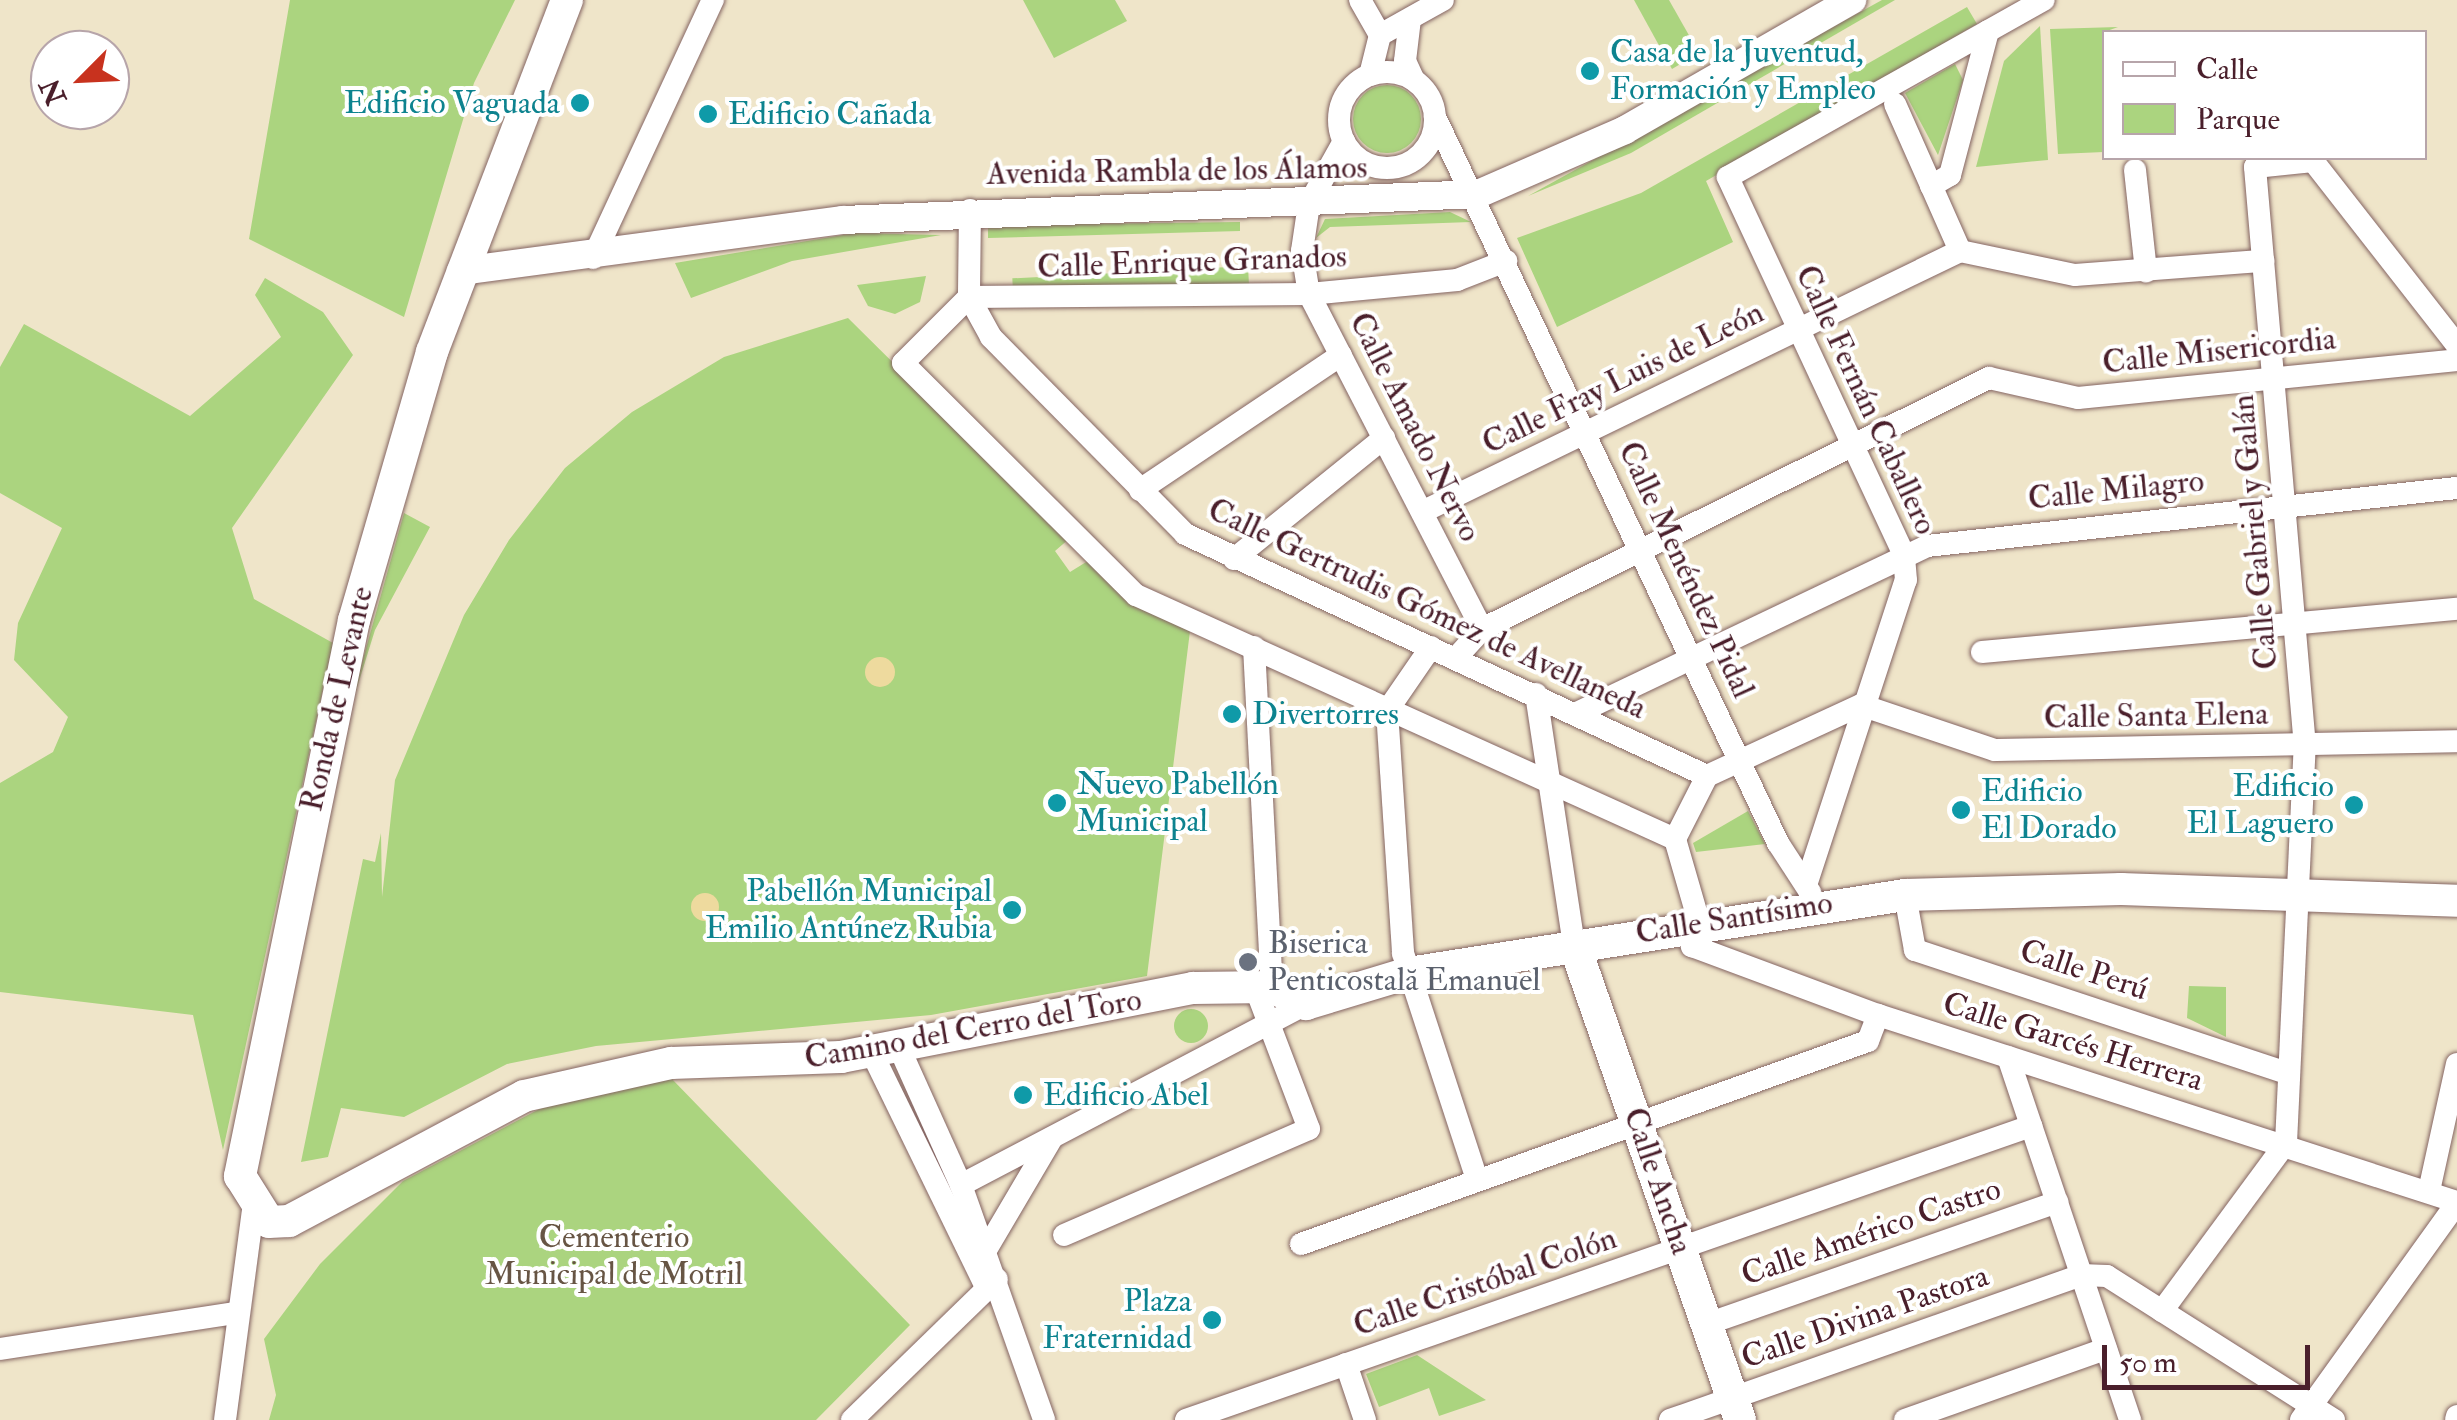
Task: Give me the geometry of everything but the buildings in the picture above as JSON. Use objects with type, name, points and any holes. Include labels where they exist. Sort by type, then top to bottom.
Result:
[{"type":"main road","name":"Ronda de Levante","points":[[253,1209],[240,1176],[293,888],[354,620],[462,271],[567,0]]},
{"type":"main road","name":"Calle Santísimo","points":[[1306,1004],[1409,973],[1693,924],[1810,893],[2295,891],[2457,901]]},
{"type":"main road","name":"Calle Ancha","points":[[1574,944],[1736,1409]]},
{"type":"main road","name":"Camino del Cerro del Toro","points":[[253,1209],[288,1222],[524,1096],[602,1074],[884,1048],[1193,988],[1263,987],[1306,1004]]},
{"type":"street","points":[[592,258],[713,0]]},
{"type":"street","points":[[1360,0],[1380,35],[1370,75],[1346,94],[1344,141],[1367,164],[1400,166],[1426,148],[1435,118],[1405,61],[1410,18]]},
{"type":"street","points":[[1380,35],[1443,0]]},
{"type":"street","name":"Avenida Rambla de los Álamos","points":[[462,271],[970,210],[1309,204],[1478,194],[1625,130],[1852,0]]},
{"type":"street","points":[[1931,186],[1950,175],[1988,31],[2044,0]]},
{"type":"street","name":"Calle Fernán Caballero","points":[[1810,893],[1861,706],[1906,580],[1904,556],[1728,177],[1988,31]]},
{"type":"street","points":[[1370,75],[1414,80]]},
{"type":"street","points":[[1895,104],[1960,250],[2075,275],[2263,262]]},
{"type":"street","name":"Calle Menéndez Pidal","points":[[1435,118],[1478,194],[1739,759],[1810,893]]},
{"type":"street","name":"Calle Amado Nervo","points":[[1344,141],[1309,204],[1302,251],[1309,294],[1482,629]]},
{"type":"street","name":"Calle Gabriel y Galán","points":[[2286,1143],[2286,1072],[2305,747],[2254,167],[2313,161],[2457,344]]},
{"type":"street","points":[[2136,170],[2146,271]]},
{"type":"street","name":"Calle Gertrudis Gómez de Avellaneda","points":[[970,210],[970,297],[990,337],[1184,534],[1707,776]]},
{"type":"street","name":"Calle Fray Luis de León","points":[[1422,512],[1960,250]]},
{"type":"street","name":"Calle Enrique Granados","points":[[970,297],[1309,294],[1457,280],[1506,261]]},
{"type":"street","points":[[970,297],[902,362],[1136,594],[1387,711],[1675,838]]},
{"type":"street","points":[[1140,490],[1341,355]]},
{"type":"street","name":"Calle Misericordia","points":[[1852,448],[1989,378],[2078,398],[2457,360]]},
{"type":"street","points":[[1234,558],[1384,438]]},
{"type":"street","points":[[1456,658],[1482,629],[1852,448]]},
{"type":"street","name":"Calle Milagro","points":[[1577,714],[1904,556],[1948,542],[2457,488]]},
{"type":"street","points":[[1982,652],[2457,610]]},
{"type":"street","points":[[1064,1235],[1308,1129],[1271,1024],[1263,987],[1254,647]]},
{"type":"street","points":[[1430,647],[1387,711],[1409,973],[1477,1180]]},
{"type":"street","points":[[1536,694],[1545,782],[1574,944]]},
{"type":"street","points":[[1693,924],[1675,838],[1707,776],[1861,706]]},
{"type":"street","name":"Calle Santa Elena","points":[[1861,706],[1994,750],[2305,747],[2449,736]]},
{"type":"street","name":"Calle Perú","points":[[1905,895],[1914,950],[2286,1072]]},
{"type":"street","name":"Calle Garcés Herrera","points":[[1693,924],[1692,946],[1878,1015],[2286,1143],[2457,1203]]},
{"type":"street","name":"Calle Santísimo","points":[[961,1185],[1306,1004]]},
{"type":"street","points":[[1301,1244],[1868,1040],[1878,1015]]},
{"type":"street","points":[[884,1048],[961,1185],[986,1250],[991,1282]]},
{"type":"street","points":[[884,1048],[991,1282],[1044,1420]]},
{"type":"street","points":[[2008,1057],[2130,1420]]},
{"type":"street","points":[[2430,1192],[2457,1064]]},
{"type":"street","name":"Calle Cristóbal Colón","points":[[1186,1420],[2031,1126]]},
{"type":"street","points":[[986,1250],[1052,1138]]},
{"type":"street","points":[[2162,1311],[2286,1143]]},
{"type":"street","name":"Calle Américo Castro","points":[[1708,1324],[2056,1202]]},
{"type":"street","points":[[2306,1413],[2457,1203]]},
{"type":"street","name":"Ronda de Levante","points":[[225,1420],[236,1312],[253,1209]]},
{"type":"street","points":[[2081,1275],[2107,1276],[2306,1413],[2334,1420]]},
{"type":"street","name":"Calle Divina Pastora","points":[[1670,1420],[1736,1409],[2081,1275]]},
{"type":"street","points":[[852,1420],[991,1282]]},
{"type":"street","points":[[0,1349],[236,1312]]},
{"type":"street","points":[[1905,1420],[2106,1349]]},
{"type":"street","points":[[1346,1364],[1365,1420]]},
{"type":"green space","points":[[290,0],[515,0],[474,83],[404,317],[249,239]]},
{"type":"green space","points":[[1023,0],[1115,0],[1127,21],[1054,58]]},
{"type":"green space","points":[[1634,0],[1669,0],[1699,53],[1672,69]]},
{"type":"green space","points":[[1882,0],[1895,0],[1631,153],[1528,196]]},
{"type":"green space","points":[[1967,7],[1977,24],[1706,181],[1733,242],[1557,327],[1517,238],[1641,193]]},
{"type":"green space","points":[[2040,26],[2048,160],[1976,167],[2004,61]]},
{"type":"green space","points":[[2118,27],[2102,30],[2102,152],[2058,154],[2050,29]]},
{"type":"green space","points":[[1955,64],[1963,80],[1938,155],[1905,93]]},
{"type":"green space","points":[[1387,85],[1411,95],[1421,119],[1411,143],[1387,153],[1363,143],[1353,119],[1363,95]]},
{"type":"green space","points":[[1450,212],[1471,222],[1330,227],[1316,238],[1325,219]]},
{"type":"green space","points":[[1240,222],[1240,231],[988,238],[988,225]]},
{"type":"green space","points":[[855,233],[941,235],[792,261],[691,298],[675,263]]},
{"type":"green space","points":[[1248,266],[1249,287],[1013,299],[1012,278]]},
{"type":"green space","points":[[926,276],[920,302],[895,314],[868,306],[857,285]]},
{"type":"green space","points":[[265,278],[323,312],[353,355],[232,528],[254,599],[333,643],[223,1150],[193,1015],[0,992],[0,783],[53,752],[68,717],[14,660],[18,623],[62,528],[0,493],[0,367],[24,324],[190,416],[281,337],[255,295]]},
{"type":"green space","points":[[848,318],[1070,538],[1055,551],[1070,572],[1091,559],[1190,631],[1147,976],[931,1015],[596,1046],[507,1064],[404,1117],[341,1108],[328,1157],[301,1162],[363,859],[375,862],[381,833],[382,897],[395,780],[464,615],[509,540],[565,468],[632,412],[724,357]]},
{"type":"green space","points":[[404,513],[430,527],[375,630],[336,755]]},
{"type":"green space","points":[[1748,811],[1765,844],[1696,852],[1693,843]]},
{"type":"green space","points":[[2189,986],[2226,987],[2226,1037],[2187,1018]]},
{"type":"green space","points":[[1191,1009],[1203,1014],[1208,1026],[1203,1038],[1191,1043],[1179,1038],[1174,1026],[1179,1014]]},
{"type":"green space","name":"Cementerio Municipal de Motril","points":[[672,1079],[910,1325],[816,1420],[269,1420],[276,1395],[264,1339],[320,1264],[403,1181],[547,1105]]},
{"type":"green space","points":[[1417,1355],[1486,1400],[1439,1416],[1429,1388],[1379,1407],[1366,1374]]},
{"type":"sand","points":[[880,657],[894,666],[895,672],[886,686],[880,687],[866,678],[865,672],[874,658]]},
{"type":"sand","points":[[705,893],[715,897],[719,907],[715,917],[705,921],[695,917],[691,907],[695,897]]},
{"type":"place","name":"Casa de la Juventud, Formación y Empleo","points":[[1590,71]]},
{"type":"place","name":"Edificio Vaguada","points":[[580,103]]},
{"type":"place","name":"Edificio Cañada","points":[[708,114]]},
{"type":"place","name":"Divertorres","points":[[1232,714]]},
{"type":"place","name":"Nuevo Pabellón Municipal","points":[[1057,803]]},
{"type":"place","name":"Edificio El Laguero","points":[[2354,805]]},
{"type":"place","name":"Edificio El Dorado","points":[[1961,810]]},
{"type":"place","name":"Pabellón Municipal Emilio Antúnez Rubia","points":[[1012,910]]},
{"type":"place","name":"Biserica Penticostală Emanuel","points":[[1248,962]]},
{"type":"place","name":"Edificio Abel","points":[[1023,1095]]},
{"type":"place","name":"Plaza Fraternidad","points":[[1212,1320]]}]
